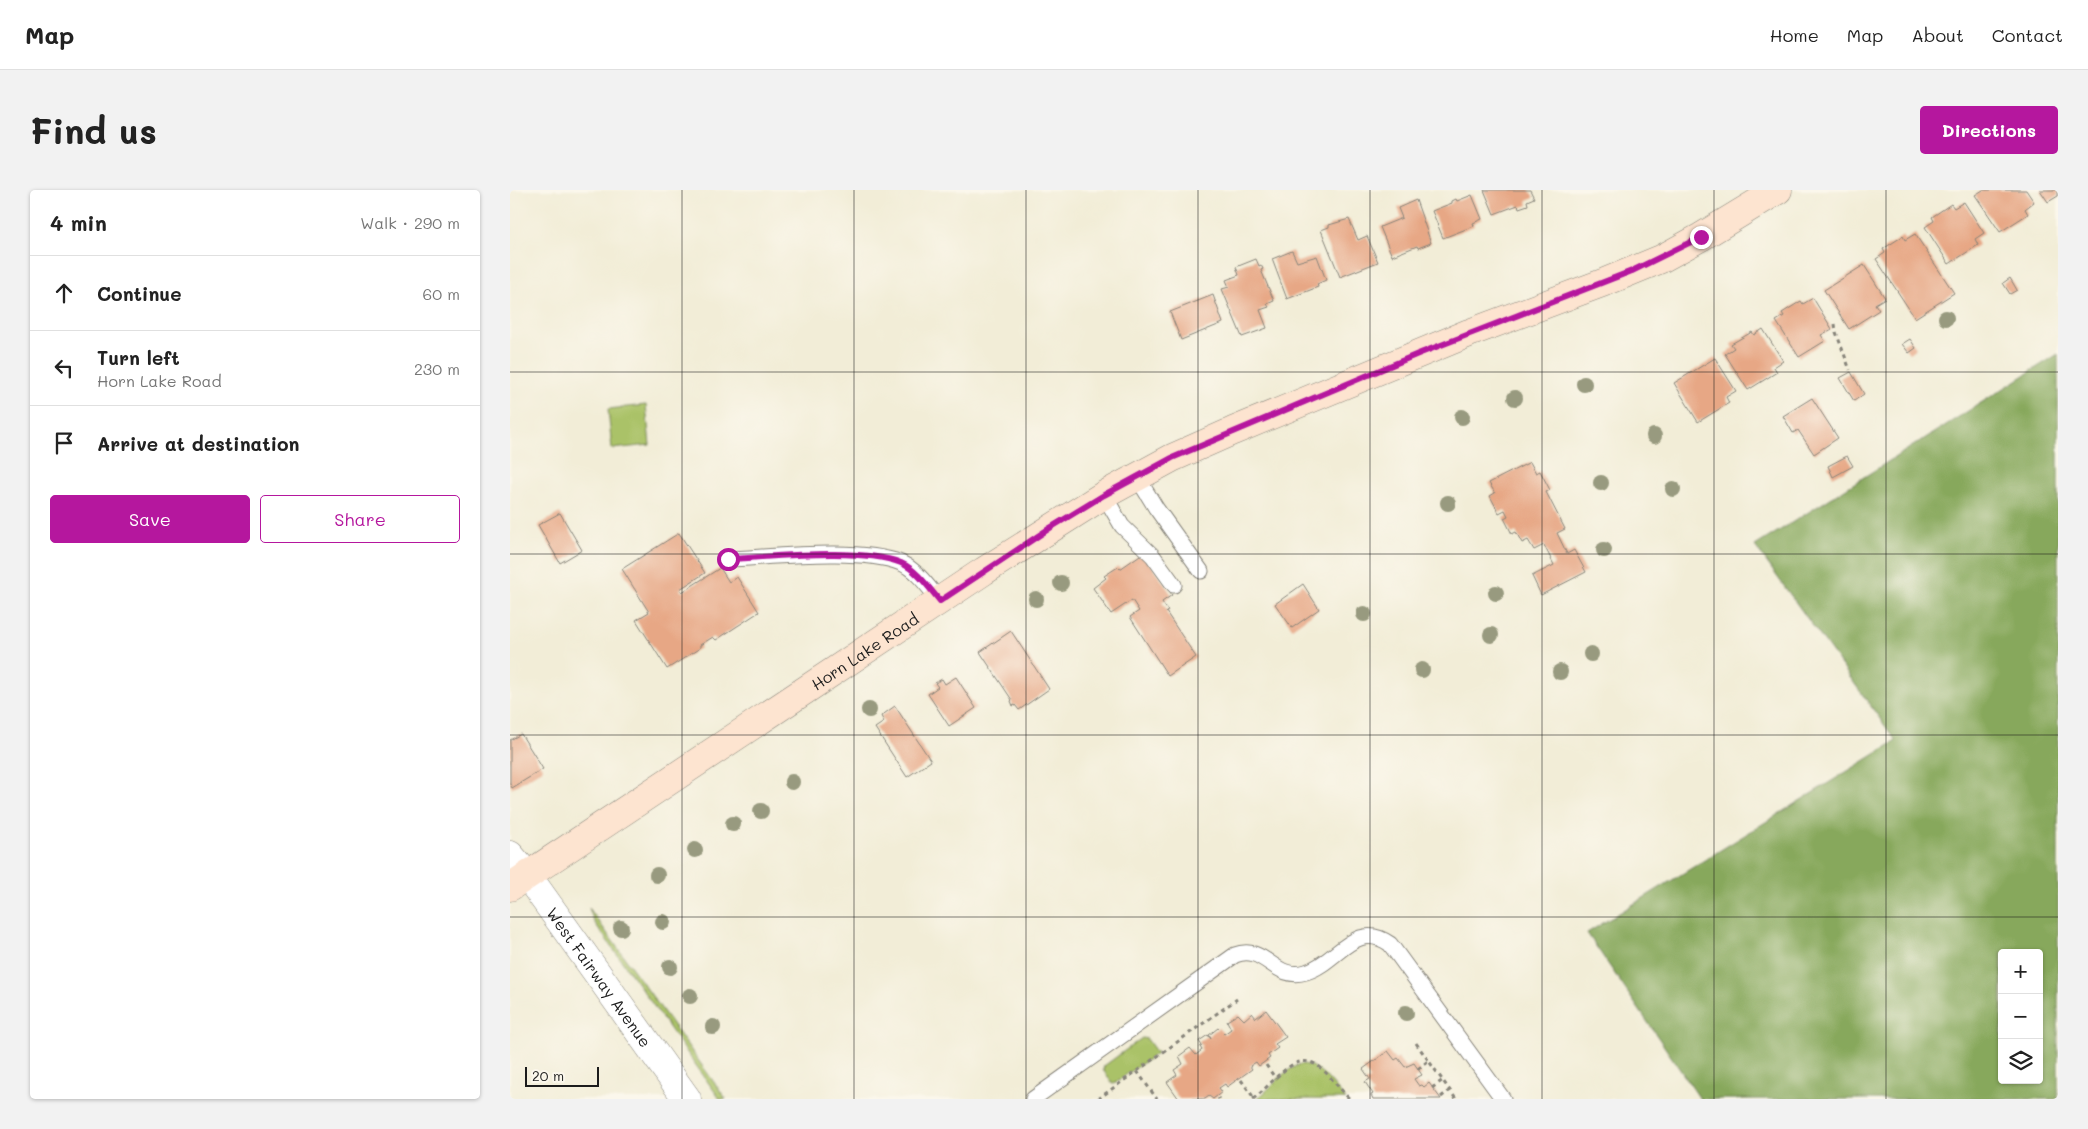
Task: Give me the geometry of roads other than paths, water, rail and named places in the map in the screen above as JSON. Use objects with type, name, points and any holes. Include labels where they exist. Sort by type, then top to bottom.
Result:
[{"type":"main road","name":"Horn Lake Road","points":[[518,881],[1050,528],[1104,495],[1172,458],[1299,403],[1460,336],[1661,259],[1778,190]]},
{"type":"street","name":"West Fairway Avenue","points":[[510,855],[518,881],[687,1099]]},
{"type":"lane","points":[[1137,477],[1156,508],[1201,571]]},
{"type":"lane","points":[[1104,495],[1122,526],[1153,556],[1174,585]]},
{"type":"lane","points":[[728,559],[844,554],[882,559],[902,564],[915,572],[940,601]]},
{"type":"lane","points":[[1033,1099],[1235,955],[1250,952],[1259,954],[1278,969],[1289,973],[1303,974],[1313,970],[1362,936],[1373,935],[1390,944],[1503,1099]]}]
